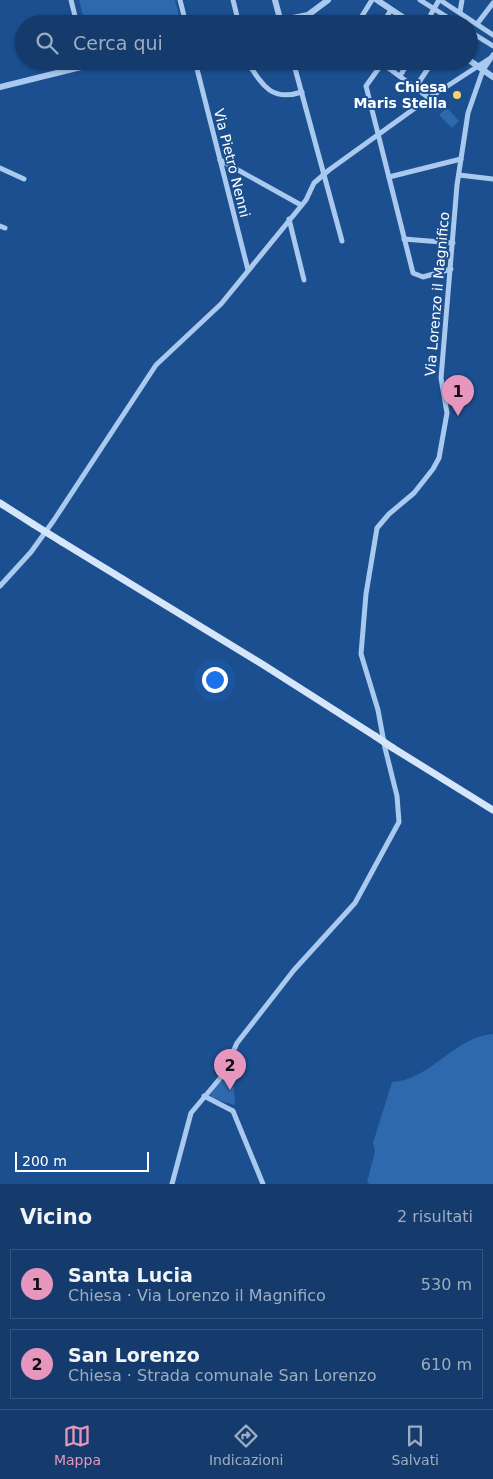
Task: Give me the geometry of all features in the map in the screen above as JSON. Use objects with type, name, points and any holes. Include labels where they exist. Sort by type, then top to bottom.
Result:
[{"type":"main road","points":[[0,502],[62,542],[254,658],[493,810]]},
{"type":"street","points":[[71,0],[75,15]]},
{"type":"street","points":[[180,0],[184,15]]},
{"type":"street","points":[[233,0],[236,15]]},
{"type":"street","points":[[275,0],[278,15]]},
{"type":"street","points":[[308,15],[328,0]]},
{"type":"street","points":[[363,15],[372,0]]},
{"type":"street","points":[[377,0],[398,15]]},
{"type":"street","points":[[420,0],[441,15]]},
{"type":"street","points":[[433,11],[440,0],[464,15]]},
{"type":"street","points":[[460,12],[462,0]]},
{"type":"street","points":[[478,23],[493,3]]},
{"type":"street","points":[[388,15],[391,10]]},
{"type":"street","points":[[478,25],[493,35]]},
{"type":"street","points":[[478,37],[493,46]]},
{"type":"street","name":"Via Lorenzo il Magnifico","points":[[172,1184],[187,1120],[204,1096],[222,1076],[237,1044],[248,1029],[294,970],[355,903],[399,822],[397,796],[375,697],[361,654],[366,594],[378,528],[389,514],[414,493],[434,469],[439,458],[447,413],[441,378],[458,175],[468,113],[481,68],[492,56]]},
{"type":"street","points":[[478,66],[493,77]]},
{"type":"street","points":[[0,87],[62,70]]},
{"type":"street","name":"Via Pietro Nenni","points":[[197,70],[248,270]]},
{"type":"street","points":[[253,70],[261,83],[272,91],[285,96],[302,92]]},
{"type":"street","points":[[296,70],[342,241]]},
{"type":"street","points":[[377,70],[366,86],[413,273],[422,277],[451,269]]},
{"type":"street","points":[[392,70],[430,98]]},
{"type":"street","points":[[400,76],[404,70]]},
{"type":"street","points":[[415,88],[427,70]]},
{"type":"street","points":[[0,586],[31,552],[156,365],[221,304],[301,205],[314,183],[430,98],[478,70]]},
{"type":"street","points":[[389,177],[461,159]]},
{"type":"street","points":[[220,160],[301,205]]},
{"type":"street","points":[[0,168],[24,179]]},
{"type":"street","points":[[458,175],[493,179]]},
{"type":"street","points":[[288,219],[304,280]]},
{"type":"street","points":[[404,239],[453,243]]},
{"type":"street","points":[[204,1096],[233,1110],[263,1184]]},
{"type":"shaded area","points":[[79,0],[175,0],[179,15],[83,15]]},
{"type":"shaded area","points":[[447,108],[459,121],[452,128],[439,115]]},
{"type":"shaded area","points":[[493,1034],[493,1184],[370,1184],[367,1182],[375,1151],[373,1143],[392,1082],[419,1074],[466,1042]]},
{"type":"shaded area","points":[[226,1072],[233,1072],[235,1105],[213,1099],[210,1095]]},
{"type":"place","name":"Chiesa Maris Stella","points":[[457,95]]},
{"type":"place","name":"Santa Lucia","points":[[458,416]]},
{"type":"place","name":"San Lorenzo","points":[[230,1090]]}]
